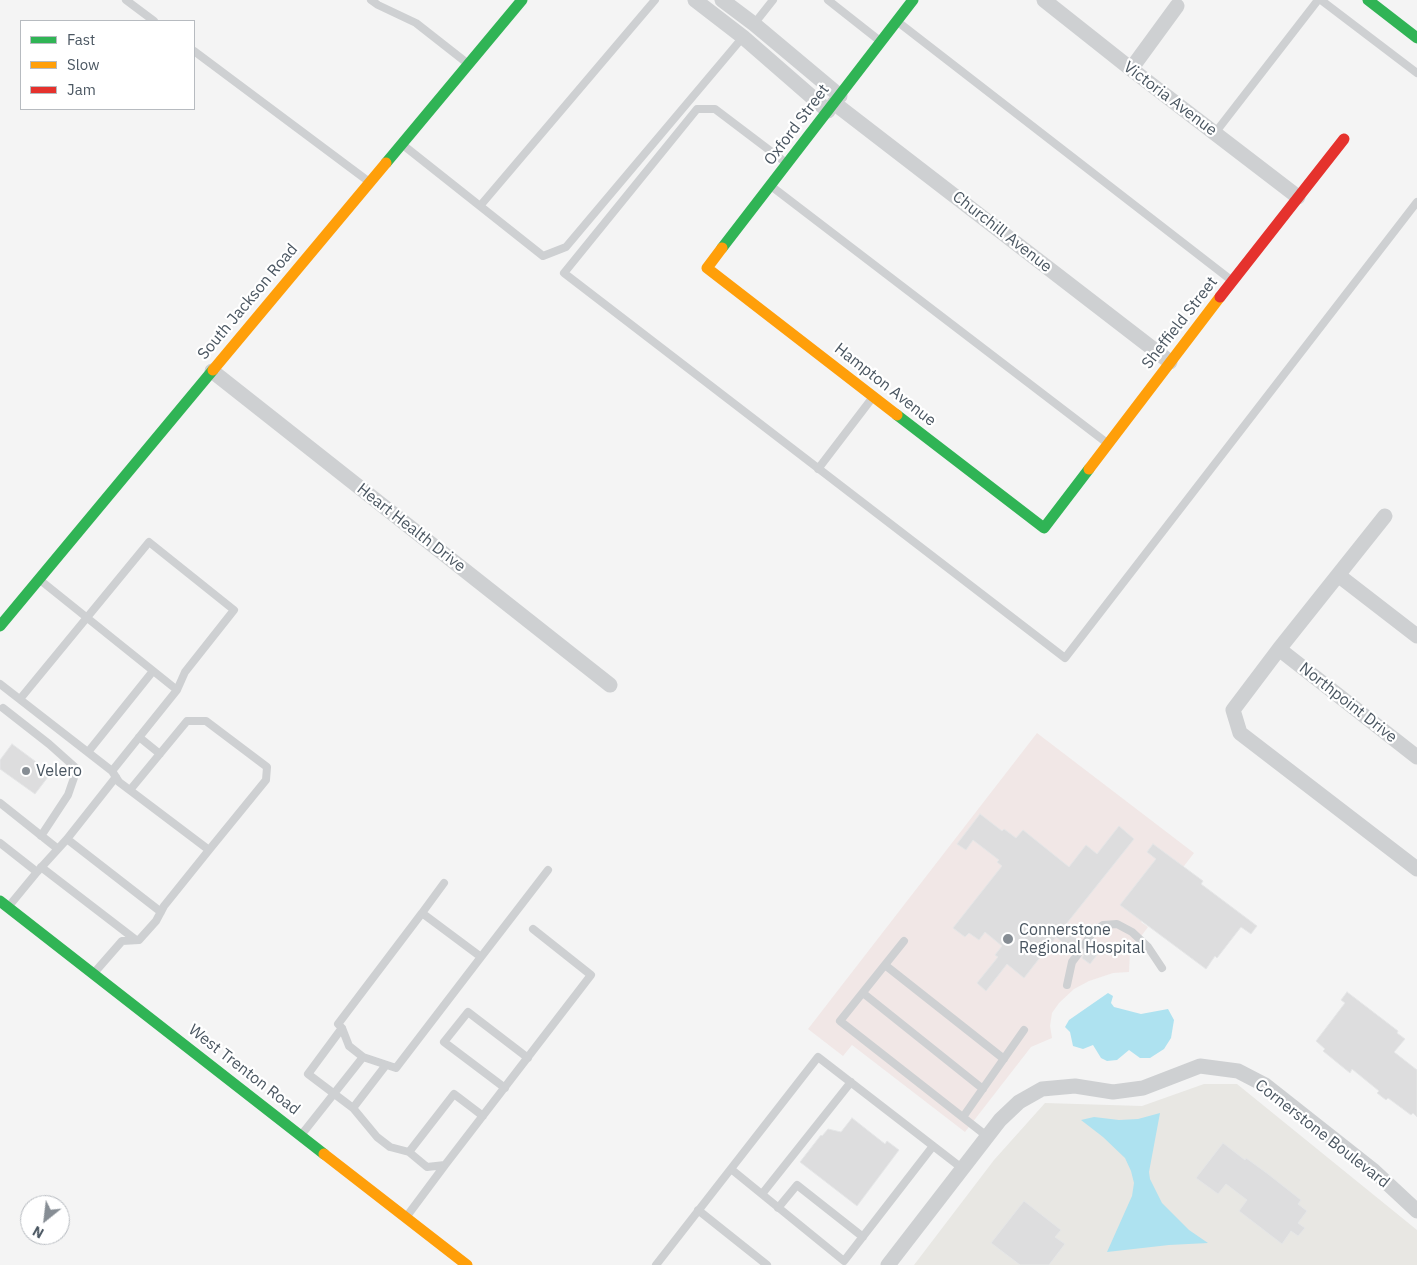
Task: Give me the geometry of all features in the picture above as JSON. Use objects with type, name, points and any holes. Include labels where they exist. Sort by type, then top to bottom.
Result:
[{"type":"main road","name":"South Jackson Road","points":[[0,626],[38,578],[522,0]]},
{"type":"main road","name":"Oxford Street","points":[[707,268],[914,0]]},
{"type":"main road","points":[[1368,0],[1417,38]]},
{"type":"main road","name":"Sheffield Street","points":[[1044,528],[1107,443],[1344,139]]},
{"type":"main road","name":"Hampton Avenue","points":[[707,268],[1044,528]]},
{"type":"main road","name":"West Trenton Road","points":[[4,904],[467,1265]]},
{"type":"street","name":"Churchill Avenue","points":[[695,0],[742,37],[834,103],[1170,362]]},
{"type":"street","name":"Churchill Avenue","points":[[722,0],[754,24],[834,103]]},
{"type":"street","name":"Victoria Avenue","points":[[1047,1],[1131,69],[1298,197]]},
{"type":"street","points":[[1131,69],[1177,6]]},
{"type":"street","points":[[742,37],[754,24]]},
{"type":"street","name":"Heart Health Drive","points":[[212,371],[610,685]]},
{"type":"street","points":[[1385,516],[1233,710],[1240,732],[1417,869]]},
{"type":"street","points":[[1338,575],[1417,636]]},
{"type":"street","name":"Northpoint Drive","points":[[1279,649],[1417,757]]},
{"type":"street","name":"Cornerstone Boulevard","points":[[888,1265],[1000,1120],[1019,1102],[1042,1089],[1075,1086],[1113,1092],[1143,1088],[1200,1066],[1238,1071],[1265,1085],[1374,1171],[1417,1211]]},
{"type":"lane","points":[[126,0],[153,20]]},
{"type":"lane","points":[[371,0],[416,23],[469,64]]},
{"type":"lane","points":[[480,206],[656,0]]},
{"type":"lane","points":[[754,24],[773,0]]},
{"type":"lane","points":[[828,0],[881,42]]},
{"type":"lane","points":[[1215,133],[1320,0],[1417,73]]},
{"type":"lane","points":[[897,21],[1232,281]]},
{"type":"lane","points":[[402,144],[543,256],[566,247],[742,37]]},
{"type":"lane","points":[[195,52],[370,182]]},
{"type":"lane","points":[[788,164],[715,109],[697,109],[564,274],[1065,658],[1417,202]]},
{"type":"lane","points":[[771,186],[1107,443]]},
{"type":"lane","points":[[818,469],[873,396]]},
{"type":"lane","points":[[4,904],[67,839],[139,737],[177,690],[185,672],[234,610],[149,542],[17,697],[1,710],[49,744],[77,769],[68,796],[41,836]]},
{"type":"lane","points":[[38,578],[177,690]]},
{"type":"lane","points":[[88,752],[154,671]]},
{"type":"lane","points":[[0,684],[88,752],[114,774],[119,782],[209,850]]},
{"type":"lane","points":[[94,974],[122,941],[139,940],[156,921],[209,850],[266,780],[267,767],[206,721],[187,721],[130,790]]},
{"type":"lane","points":[[139,737],[160,754]]},
{"type":"lane","points":[[0,803],[6,813],[17,822],[41,836],[58,849]]},
{"type":"lane","points":[[6,836],[0,843],[136,940]]},
{"type":"lane","points":[[67,839],[161,912]]},
{"type":"lane","points":[[10,851],[16,844]]},
{"type":"lane","points":[[444,883],[338,1024],[342,1028],[349,1046],[363,1057],[386,1066],[396,1068],[548,870]]},
{"type":"lane","points":[[422,913],[481,957]]},
{"type":"lane","points":[[1084,945],[1093,932],[1103,925],[1117,924],[1132,932],[1148,947],[1162,968]]},
{"type":"lane","points":[[406,1217],[591,976],[533,929]]},
{"type":"lane","points":[[904,941],[840,1021],[988,1136]]},
{"type":"lane","points":[[1067,985],[1072,962],[1078,954]]},
{"type":"lane","points":[[885,965],[1004,1059]]},
{"type":"lane","points":[[863,993],[983,1089]]},
{"type":"lane","points":[[505,1088],[444,1042],[468,1012],[528,1058]]},
{"type":"lane","points":[[342,1028],[308,1074],[353,1108],[377,1137],[390,1147],[409,1152],[427,1167],[445,1165]]},
{"type":"lane","points":[[963,1117],[1024,1030]]},
{"type":"lane","points":[[301,1135],[363,1057]]},
{"type":"lane","points":[[656,1265],[818,1057],[963,1169]]},
{"type":"lane","points":[[353,1108],[386,1066]]},
{"type":"lane","points":[[762,1194],[851,1082]]},
{"type":"lane","points":[[409,1152],[454,1094],[483,1116]]},
{"type":"lane","points":[[731,1169],[844,1264],[933,1146]]},
{"type":"lane","points":[[778,1208],[797,1185],[863,1237]]},
{"type":"lane","points":[[698,1210],[767,1265]]},
{"type":"shaded area","name":"Connerstone Regional Hospital","points":[[1037,733],[1194,853],[1141,922],[1148,927],[1130,951],[1129,972],[1113,973],[1089,981],[1074,989],[1059,1003],[1052,1013],[1050,1026],[1052,1038],[1031,1047],[965,1132],[852,1045],[843,1056],[808,1029]]},
{"type":"shaded area","points":[[1204,1084],[1237,1084],[1417,1230],[1417,1265],[914,1265],[994,1160],[1045,1103],[1142,1106]]},
{"type":"water","points":[[1108,993],[1113,996],[1111,1003],[1114,1007],[1141,1014],[1168,1009],[1174,1020],[1171,1038],[1164,1049],[1150,1058],[1140,1058],[1129,1050],[1117,1060],[1107,1061],[1101,1058],[1093,1045],[1083,1049],[1073,1046],[1070,1032],[1065,1027],[1069,1020]]},
{"type":"water","points":[[1160,1113],[1149,1172],[1150,1179],[1162,1203],[1189,1230],[1208,1243],[1107,1252],[1132,1196],[1134,1183],[1125,1158],[1103,1137],[1081,1120],[1094,1117],[1119,1120],[1138,1119]]},
{"type":"building","name":"Velero","points":[[12,744],[51,773],[35,794],[0,769],[0,760]]},
{"type":"building","points":[[980,814],[1002,831],[1004,829],[1016,838],[1023,830],[1069,867],[1086,845],[1097,854],[1119,826],[1134,839],[1063,928],[1080,941],[1078,945],[1080,949],[1073,951],[1056,937],[1024,978],[1007,964],[986,991],[977,983],[998,957],[995,955],[1002,946],[985,932],[979,940],[969,933],[965,937],[953,928],[1002,866],[997,862],[999,860],[973,840],[966,850],[957,844]]},
{"type":"building","points":[[1153,844],[1203,881],[1201,884],[1257,926],[1251,934],[1241,927],[1206,969],[1120,905],[1156,859],[1147,852]]},
{"type":"building","points":[[1088,948],[1097,955],[1090,964],[1082,958],[1084,954],[1082,950]]},
{"type":"building","points":[[1347,992],[1398,1031],[1397,1033],[1405,1039],[1394,1052],[1417,1070],[1417,1117],[1413,1113],[1411,1115],[1388,1098],[1386,1100],[1377,1093],[1379,1091],[1352,1069],[1350,1073],[1323,1051],[1325,1049],[1316,1041],[1345,1003],[1341,1000]]},
{"type":"building","points":[[852,1118],[885,1144],[887,1141],[899,1150],[857,1206],[800,1162],[828,1129],[841,1132]]},
{"type":"building","points":[[1223,1143],[1245,1160],[1246,1158],[1268,1174],[1301,1200],[1298,1204],[1307,1211],[1298,1223],[1305,1228],[1298,1236],[1291,1231],[1282,1244],[1239,1211],[1247,1200],[1226,1184],[1218,1194],[1196,1178]]},
{"type":"building","points":[[1024,1201],[1061,1230],[1055,1237],[1065,1244],[1049,1265],[1020,1265],[991,1243]]},
{"type":"traffic: fast","points":[[386,163],[522,0]]},
{"type":"traffic: fast","points":[[722,248],[913,0]]},
{"type":"traffic: fast","points":[[1368,0],[1417,38]]},
{"type":"traffic: fast","points":[[0,626],[213,370]]},
{"type":"traffic: fast","points":[[897,415],[1044,528],[1089,469]]},
{"type":"traffic: fast","points":[[0,901],[324,1154]]},
{"type":"traffic: slow","points":[[213,370],[386,163]]},
{"type":"traffic: slow","points":[[722,248],[707,268],[897,415]]},
{"type":"traffic: slow","points":[[1089,469],[1220,297]]},
{"type":"traffic: slow","points":[[324,1154],[467,1265]]},
{"type":"traffic: jam","points":[[1220,297],[1344,139]]},
{"type":"place","name":"Velero","points":[[26,771]]},
{"type":"place","name":"Connerstone Regional Hospital","points":[[1008,939]]}]
